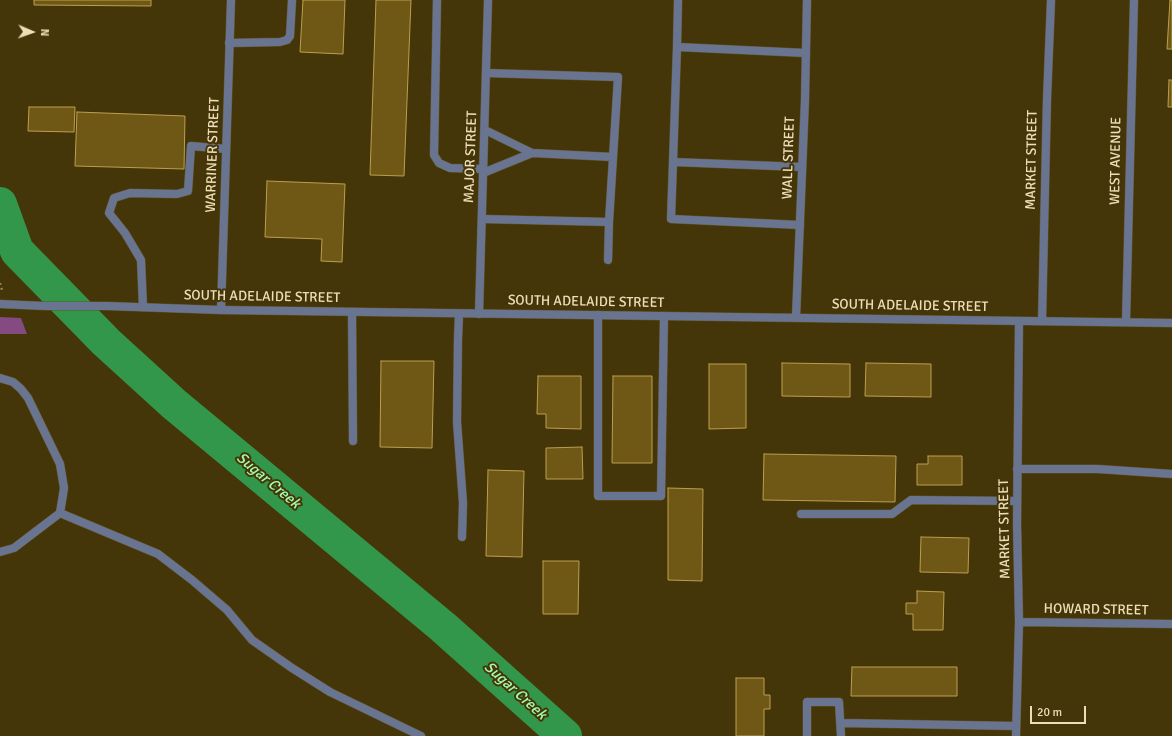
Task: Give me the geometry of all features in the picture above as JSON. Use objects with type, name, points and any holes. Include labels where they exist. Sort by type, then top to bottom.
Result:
[{"type":"street","name":"WARRINER STREET","points":[[221,310],[231,0]]},
{"type":"street","points":[[229,43],[280,42],[287,40],[290,36],[292,0]]},
{"type":"street","points":[[437,0],[434,155],[439,163],[450,168],[483,171],[532,153],[613,157]]},
{"type":"street","name":"MAJOR STREET","points":[[479,314],[488,0]]},
{"type":"street","points":[[678,0],[671,219],[800,225]]},
{"type":"street","name":"WALL STREET","points":[[796,317],[807,0]]},
{"type":"street","name":"MARKET STREET","points":[[1042,321],[1047,99],[1051,0]]},
{"type":"street","name":"WEST AVENUE","points":[[1126,322],[1134,0]]},
{"type":"street","points":[[677,47],[806,53]]},
{"type":"street","points":[[486,73],[618,77],[608,260]]},
{"type":"street","points":[[485,130],[532,153]]},
{"type":"street","points":[[143,307],[141,260],[109,213],[114,198],[130,192],[177,194],[188,191],[191,146],[226,149]]},
{"type":"street","points":[[673,162],[802,167]]},
{"type":"street","points":[[482,219],[610,222]]},
{"type":"street","name":"SOUTH ADELAIDE STREET","points":[[0,304],[459,314],[796,317],[1172,323]]},
{"type":"street","points":[[352,312],[353,441]]},
{"type":"street","points":[[459,314],[458,422],[463,503],[462,537]]},
{"type":"street","points":[[598,315],[598,496],[661,496],[664,316]]},
{"type":"street","name":"MARKET STREET","points":[[1016,736],[1020,622],[1017,501],[1019,321]]},
{"type":"street","points":[[0,378],[13,382],[22,389],[28,398],[60,464],[64,488],[60,513],[14,548],[0,552]]},
{"type":"street","points":[[1017,469],[1098,470],[1172,474]]},
{"type":"street","points":[[801,514],[892,514],[911,500],[1017,501]]},
{"type":"street","points":[[60,513],[158,554],[192,580],[226,610],[252,640],[292,668],[330,692],[421,736]]},
{"type":"street","name":"HOWARD STREET","points":[[1020,622],[1172,624]]},
{"type":"street","points":[[807,736],[807,702],[839,702],[841,736]]},
{"type":"street","points":[[841,723],[1016,726]]},
{"type":"shaded area","points":[[0,317],[21,318],[27,334],[0,334]]},
{"type":"building","points":[[34,0],[151,0],[151,6],[34,5]]},
{"type":"building","points":[[303,0],[345,0],[343,54],[300,52]]},
{"type":"building","points":[[376,0],[411,0],[404,176],[370,175]]},
{"type":"building","points":[[1170,0],[1172,0],[1172,49],[1167,49]]},
{"type":"building","points":[[1169,80],[1172,80],[1172,107],[1168,107]]},
{"type":"building","points":[[29,107],[75,107],[74,132],[28,131]]},
{"type":"building","points":[[77,112],[185,116],[184,169],[75,166]]},
{"type":"building","points":[[267,181],[345,184],[342,262],[321,261],[322,239],[265,237]]},
{"type":"building","points":[[381,361],[434,361],[432,448],[380,447]]},
{"type":"building","points":[[782,363],[850,364],[850,397],[782,396]]},
{"type":"building","points":[[866,363],[931,364],[931,397],[865,396]]},
{"type":"building","points":[[709,364],[746,364],[746,428],[709,429]]},
{"type":"building","points":[[538,376],[581,376],[581,429],[546,428],[546,414],[537,414]]},
{"type":"building","points":[[613,376],[652,376],[652,463],[612,463]]},
{"type":"building","points":[[582,447],[583,479],[546,479],[546,448]]},
{"type":"building","points":[[764,454],[896,456],[895,502],[763,500]]},
{"type":"building","points":[[928,456],[962,456],[962,485],[917,485],[917,464],[928,464]]},
{"type":"building","points":[[488,470],[524,471],[522,557],[486,556]]},
{"type":"building","points":[[668,488],[703,489],[702,581],[668,580]]},
{"type":"building","points":[[921,537],[969,538],[968,573],[920,572]]},
{"type":"building","points":[[543,561],[579,561],[578,614],[543,614]]},
{"type":"building","points":[[917,591],[944,592],[943,630],[913,630],[913,614],[906,614],[906,603],[917,603]]},
{"type":"building","points":[[852,667],[957,667],[957,696],[851,696]]},
{"type":"building","points":[[736,678],[764,678],[764,695],[770,695],[770,709],[764,709],[764,736],[736,736]]},
{"type":"waterway","name":"Sugar Creek","points":[[0,204],[17,251],[106,342],[174,404],[443,627],[565,736]]}]
